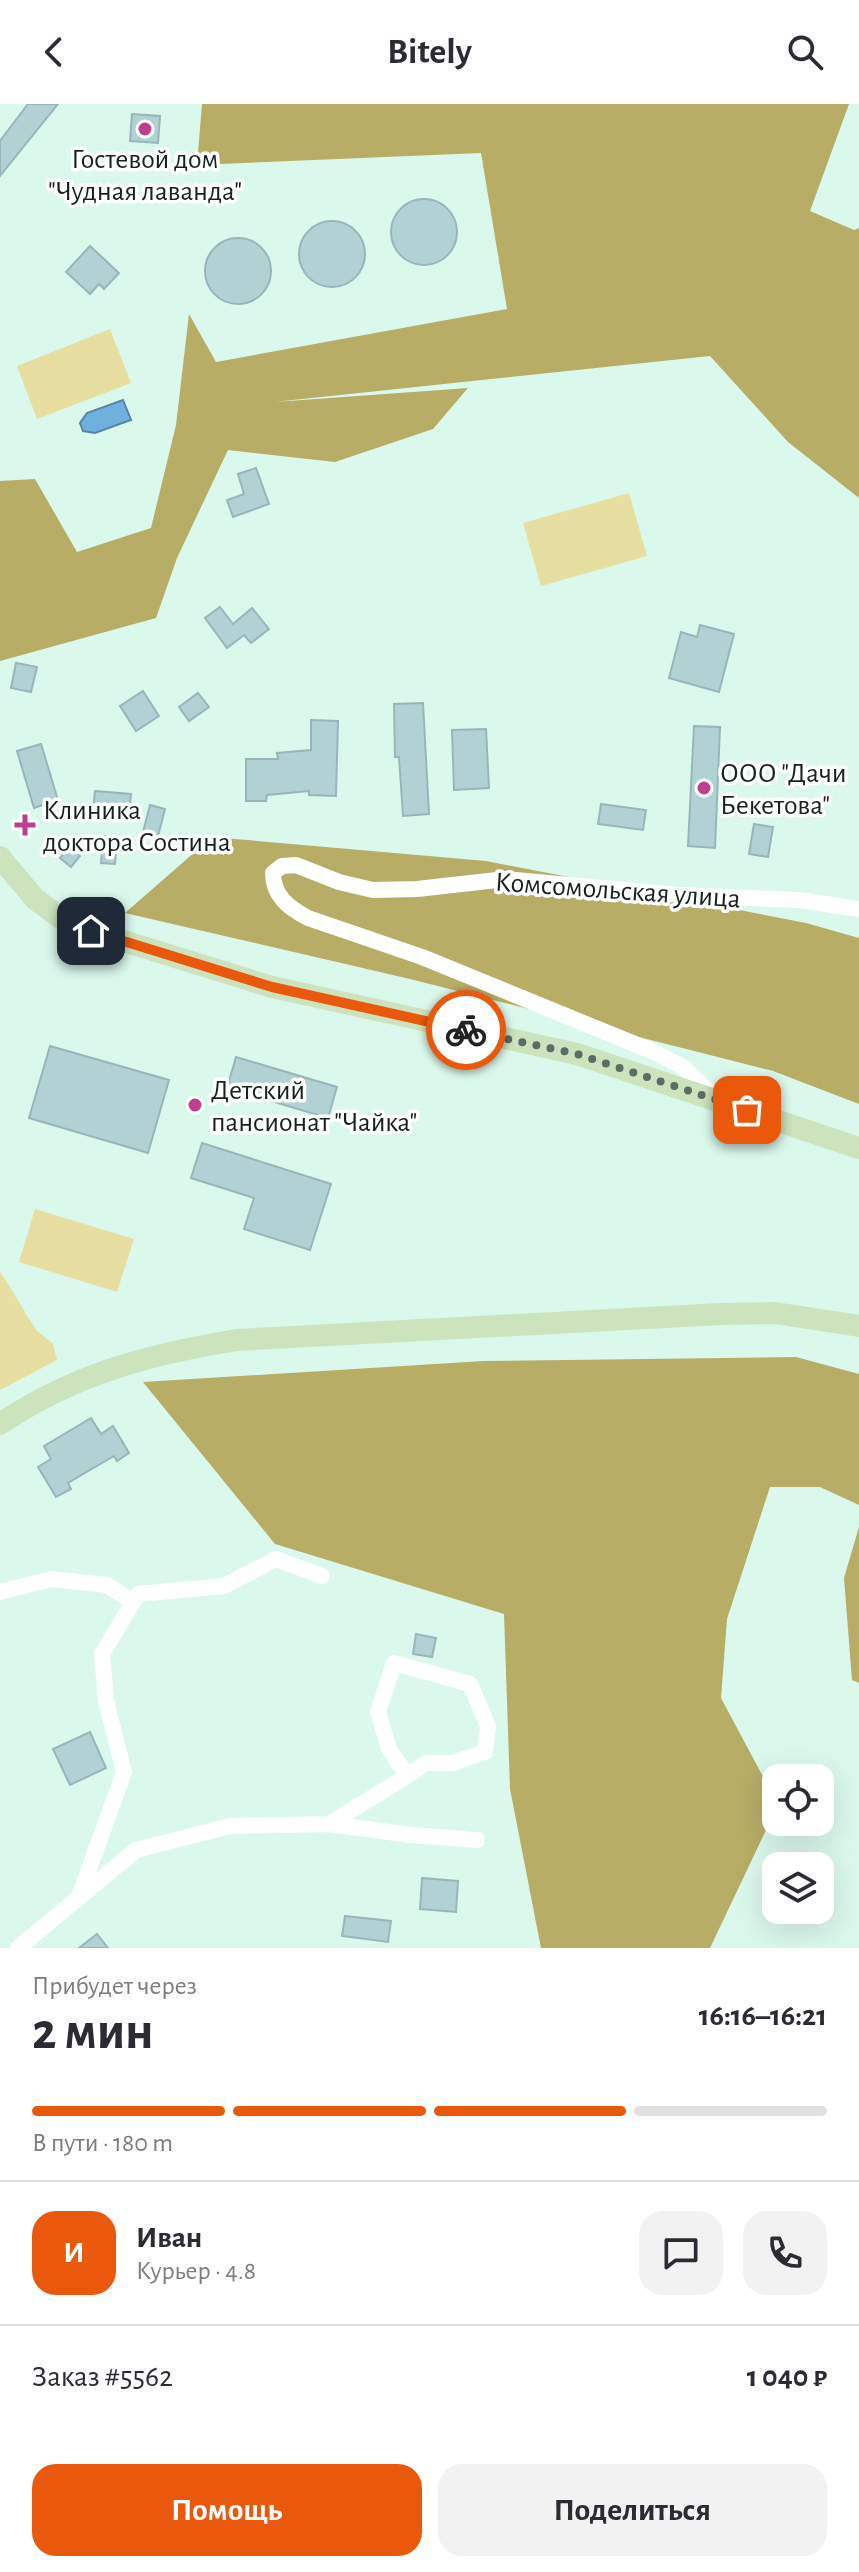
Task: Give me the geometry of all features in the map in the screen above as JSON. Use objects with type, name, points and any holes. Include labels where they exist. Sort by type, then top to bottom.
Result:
[{"type":"main road","name":"Комсомольская улица","points":[[2,860],[35,899],[61,918],[91,931],[272,987],[577,1054],[859,1148]]},
{"type":"main road","points":[[0,1424],[23,1408],[85,1378],[168,1351],[237,1340],[721,1314],[775,1313],[859,1326]]},
{"type":"street","name":"Комсомольская улица","points":[[718,1100],[683,1067],[652,1051],[422,957],[293,911],[275,888],[273,873],[282,866],[296,865],[339,882],[373,890],[417,889],[506,879],[679,895],[800,900],[859,909]]},
{"type":"street","points":[[79,1897],[124,1772],[106,1701],[102,1654],[138,1594],[224,1586],[276,1559],[322,1576]]},
{"type":"street","points":[[0,1592],[51,1579],[107,1585],[133,1602]]},
{"type":"street","points":[[329,1824],[407,1776],[426,1763],[453,1763],[485,1752],[488,1726],[470,1684],[394,1663],[378,1712],[389,1749],[407,1776]]},
{"type":"street","points":[[18,1948],[136,1850],[230,1826],[329,1824],[477,1840]]},
{"type":"shaded area","points":[[202,104],[849,104],[810,211],[854,230],[859,228],[859,498],[788,442],[710,356],[274,402],[468,388],[433,429],[335,462],[228,450],[177,558],[156,618],[0,661],[0,481],[35,479],[77,552],[151,528],[176,425],[189,314],[216,362],[507,309],[481,153],[197,165]]},
{"type":"shaded area","points":[[110,329],[131,383],[37,419],[17,366]]},
{"type":"shaded area","points":[[629,493],[647,556],[541,586],[523,523]]},
{"type":"shaded area","points":[[212,837],[486,861],[806,923],[859,938],[859,1104],[773,1071],[410,979],[125,913]]},
{"type":"shaded area","points":[[35,1209],[134,1239],[117,1292],[19,1262]]},
{"type":"shaded area","points":[[0,1271],[36,1330],[53,1344],[57,1360],[0,1390]]},
{"type":"shaded area","points":[[796,1357],[859,1374],[859,1505],[820,1487],[770,1487],[727,1619],[721,1698],[762,1775],[763,1836],[710,1948],[541,1948],[510,1789],[504,1614],[275,1544],[143,1382],[483,1361]]},
{"type":"shaded area","points":[[859,1527],[859,1683],[852,1680],[844,1578]]},
{"type":"water","points":[[123,400],[131,420],[95,433],[83,431],[80,423],[87,413]]},
{"type":"building","points":[[28,104],[58,104],[0,176],[0,141]]},
{"type":"building","name":"Гостевой дом \"Чудная лаванда\"","points":[[132,114],[160,116],[158,143],[130,141]]},
{"type":"building","points":[[424,199],[437,202],[447,209],[454,219],[457,232],[454,245],[447,255],[437,262],[424,265],[411,262],[401,255],[394,245],[391,232],[394,219],[401,209],[411,202]]},
{"type":"building","points":[[332,221],[345,224],[355,231],[362,241],[365,254],[362,267],[355,277],[345,284],[332,287],[319,284],[309,277],[302,267],[299,254],[302,241],[309,231],[319,224]]},
{"type":"building","points":[[238,238],[251,241],[261,248],[268,258],[271,271],[268,284],[261,294],[251,301],[238,304],[225,301],[215,294],[208,284],[205,271],[208,258],[215,248],[225,241]]},
{"type":"building","points":[[90,246],[119,273],[104,289],[99,284],[90,294],[66,272]]},
{"type":"building","points":[[256,468],[269,504],[233,517],[227,500],[244,494],[238,474]]},
{"type":"building","points":[[220,607],[233,624],[252,608],[269,629],[251,643],[244,635],[227,648],[205,618]]},
{"type":"building","points":[[700,625],[734,634],[719,692],[669,678],[681,632],[697,637]]},
{"type":"building","points":[[16,663],[37,667],[31,692],[11,688]]},
{"type":"building","points":[[143,691],[159,716],[136,731],[120,706]]},
{"type":"building","points":[[198,693],[209,707],[189,721],[179,707]]},
{"type":"building","points":[[423,703],[429,814],[403,816],[399,757],[395,757],[394,704]]},
{"type":"building","points":[[311,720],[338,721],[336,796],[309,795],[309,791],[267,795],[266,801],[246,801],[246,759],[278,759],[277,753],[311,750]]},
{"type":"building","points":[[694,726],[720,727],[715,848],[688,846]]},
{"type":"building","points":[[486,729],[489,788],[454,790],[452,730]]},
{"type":"building","points":[[41,744],[58,800],[34,808],[17,751]]},
{"type":"building","points":[[95,791],[131,794],[129,814],[93,811]]},
{"type":"building","points":[[601,804],[646,810],[643,830],[598,824]]},
{"type":"building","points":[[150,805],[165,809],[158,836],[143,832]]},
{"type":"building","points":[[754,824],[773,827],[768,857],[749,854]]},
{"type":"building","points":[[103,836],[117,837],[115,864],[101,863]]},
{"type":"building","points":[[69,847],[80,856],[71,867],[60,858]]},
{"type":"building","points":[[50,1046],[169,1080],[148,1153],[29,1118]]},
{"type":"building","points":[[236,1057],[337,1087],[328,1118],[227,1088]]},
{"type":"building","points":[[202,1143],[331,1184],[310,1250],[244,1229],[254,1198],[191,1178]]},
{"type":"building","points":[[91,1418],[101,1434],[113,1426],[129,1453],[117,1461],[114,1456],[68,1483],[71,1489],[56,1497],[38,1467],[51,1459],[44,1446]]},
{"type":"building","points":[[416,1634],[436,1638],[432,1657],[413,1654]]},
{"type":"building","points":[[90,1732],[106,1768],[70,1785],[53,1749]]},
{"type":"building","points":[[422,1878],[458,1881],[456,1912],[420,1909]]},
{"type":"building","points":[[345,1916],[391,1921],[388,1942],[342,1936]]},
{"type":"building","points":[[97,1934],[108,1948],[79,1948]]},
{"type":"way so far","points":[[466,1030],[577,1054],[747,1110]]},
{"type":"place","name":"Гостевой дом \"Чудная лаванда\"","points":[[145,129]]},
{"type":"place","name":"ООО \"Дачи Бекетова\"","points":[[704,788]]},
{"type":"place","name":"Клиника доктора Состина","points":[[25,825]]},
{"type":"place","name":"Детский пансионат \"Чайка\"","points":[[195,1105]]},
{"type":"route","points":[[91,931],[272,987],[466,1030]]}]
